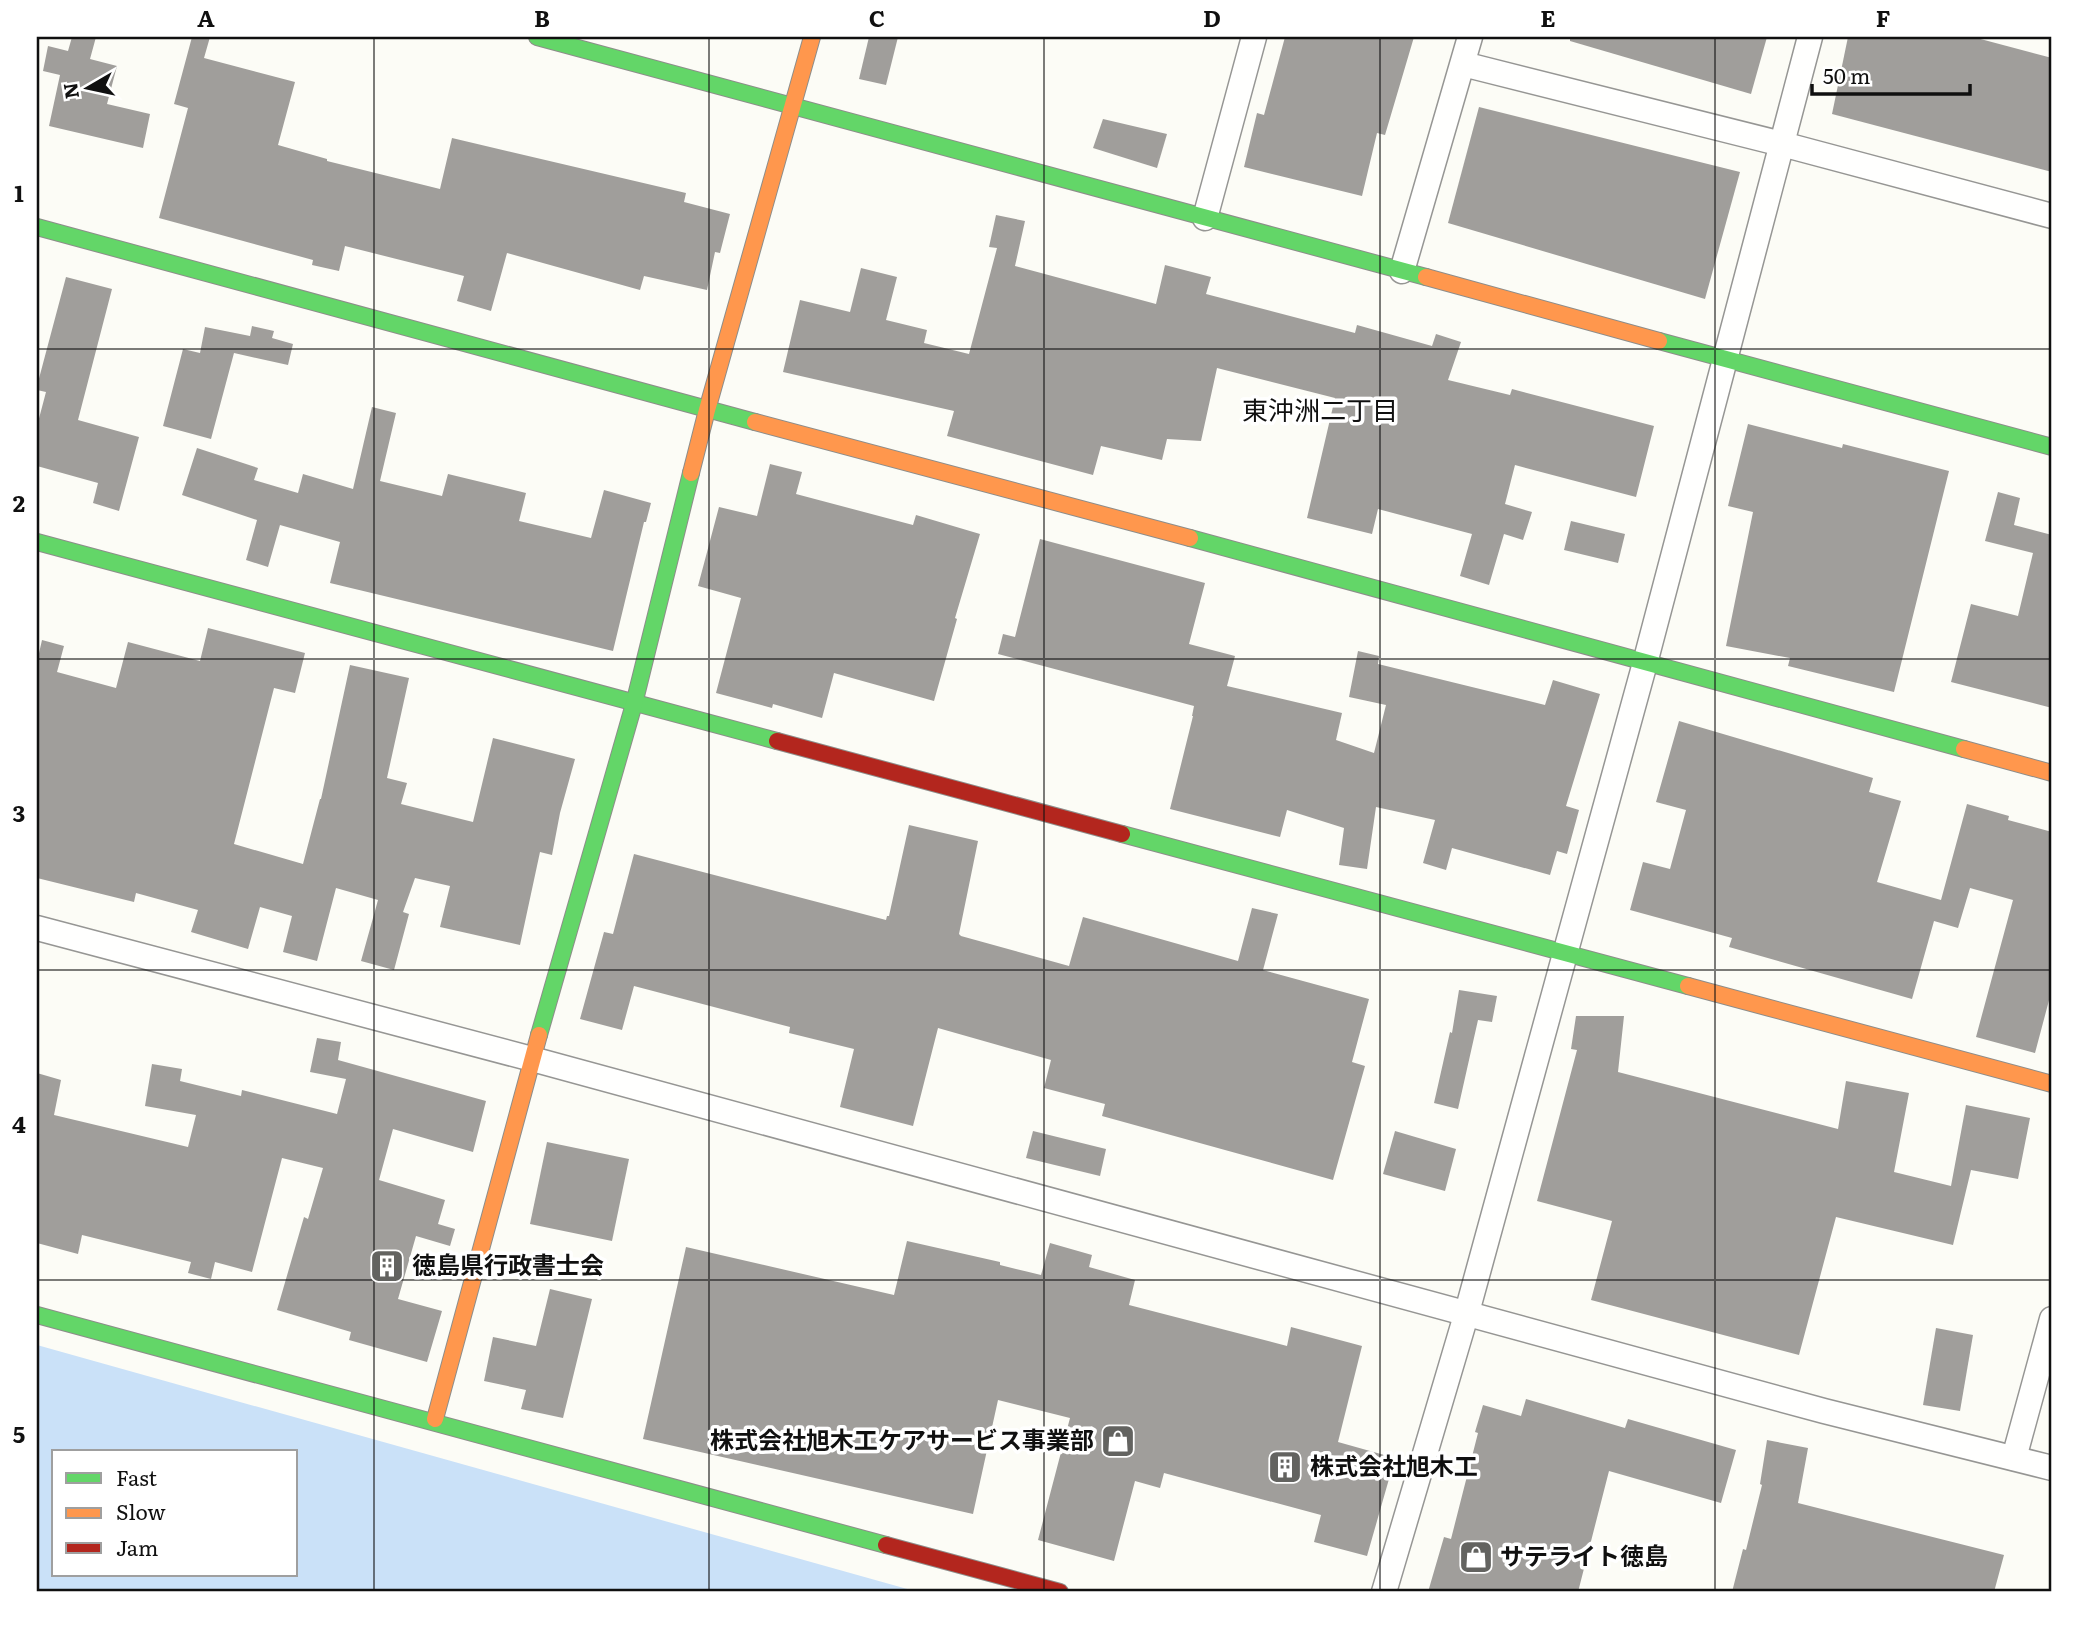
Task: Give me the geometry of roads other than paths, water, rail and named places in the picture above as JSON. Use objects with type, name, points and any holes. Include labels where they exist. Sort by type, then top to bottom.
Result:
[{"type":"street","points":[[537,37],[2052,444]]},
{"type":"street","points":[[435,1419],[532,1059],[634,704],[707,410],[811,37]]},
{"type":"street","points":[[1205,218],[1254,37]]},
{"type":"street","points":[[1402,271],[1470,37]]},
{"type":"street","points":[[1384,1592],[1467,1312],[1645,663],[1810,37]]},
{"type":"street","points":[[1463,64],[1782,144],[2052,216]]},
{"type":"street","points":[[37,227],[707,410],[1031,494],[2052,773]]},
{"type":"street","points":[[37,542],[2052,1084]]},
{"type":"street","points":[[37,928],[532,1059],[1824,1411],[2052,1468]]},
{"type":"street","points":[[37,1314],[1076,1592]]},
{"type":"street","points":[[37,1314],[1060,1592]]},
{"type":"street","points":[[2014,1458],[2052,1319]]},
{"type":"water","points":[[37,1345],[918,1592],[37,1592]]},
{"type":"place","name":"徳島県行政書士会","points":[[387,1266]]},
{"type":"place","name":"株式会社旭木工ケアサービス事業部","points":[[1118,1441]]},
{"type":"place","name":"株式会社旭木工","points":[[1285,1467]]},
{"type":"place","name":"サテライト徳島","points":[[1476,1557]]},
{"type":"district","name":"東沖洲二丁目","points":[[1320,411]]}]
